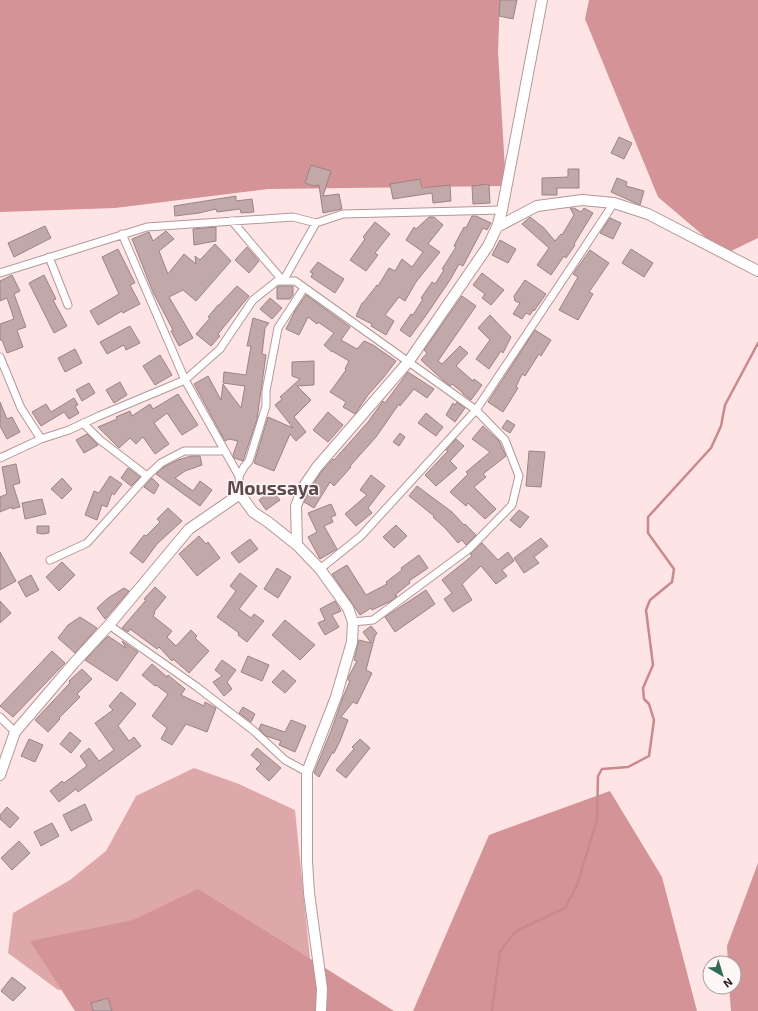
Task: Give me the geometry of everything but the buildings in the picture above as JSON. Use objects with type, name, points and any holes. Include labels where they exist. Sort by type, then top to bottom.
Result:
[{"type":"main road","points":[[297,545],[296,506],[304,486],[317,467],[409,361],[488,246],[497,227],[502,210],[542,0]]},
{"type":"main road","points":[[497,227],[537,206],[582,200],[614,203],[648,214],[758,271]]},
{"type":"main road","points":[[0,775],[15,732],[74,662],[109,625],[189,529],[240,494],[253,512],[297,545],[320,569],[348,608],[353,622],[352,642],[336,697],[307,772],[307,861],[309,893],[322,989],[321,1011]]},
{"type":"street","points":[[320,569],[361,536],[476,410],[614,203]]},
{"type":"street","points":[[0,273],[147,227],[293,217],[316,223],[343,214],[502,210]]},
{"type":"street","points":[[232,221],[283,281]]},
{"type":"street","points":[[283,281],[316,223]]},
{"type":"street","points":[[122,234],[185,380],[239,476],[240,494]]},
{"type":"street","points":[[49,257],[68,305]]},
{"type":"street","points":[[0,458],[41,439],[68,430],[185,380],[220,349],[253,300],[277,281],[295,281],[476,410],[506,440],[519,476],[512,505],[468,549],[373,620],[353,622]]},
{"type":"street","points":[[239,476],[249,461],[266,406],[266,391],[278,328],[304,288]]},
{"type":"street","points":[[0,357],[22,408],[41,439]]},
{"type":"street","points":[[0,377],[8,375]]},
{"type":"street","points":[[83,423],[100,440],[147,476]]},
{"type":"street","points":[[50,560],[87,543],[147,476],[161,463],[184,451],[225,451]]},
{"type":"street","points":[[109,625],[197,687],[254,731],[286,760],[307,772]]},
{"type":"street","points":[[0,717],[15,732]]},
{"type":"shaded area","points":[[0,0],[500,0],[498,52],[506,186],[268,189],[115,208],[0,212]]},
{"type":"shaded area","points":[[589,0],[758,0],[758,238],[725,254],[658,197],[585,19]]},
{"type":"shaded area","points":[[194,768],[239,784],[295,810],[313,988],[136,983],[58,990],[8,953],[13,913],[70,880],[106,851],[136,796]]},
{"type":"shaded area","points":[[610,791],[662,877],[697,1011],[413,1011],[489,835]]},
{"type":"shaded area","points":[[758,863],[758,1011],[731,1011],[730,995],[742,995],[742,955],[728,955],[727,946]]},
{"type":"shaded area","points":[[198,889],[394,1011],[75,1011],[30,941],[133,920]]},
{"type":"waterway","points":[[492,1011],[500,951],[516,931],[565,908],[577,885],[597,820],[598,776],[602,769],[628,767],[649,756],[654,720],[649,704],[644,699],[643,688],[653,665],[646,610],[650,600],[672,582],[674,569],[648,533],[648,517],[711,448],[721,426],[725,405],[758,343]]},
{"type":"district","name":"Moussaya","points":[[273,487]]}]
